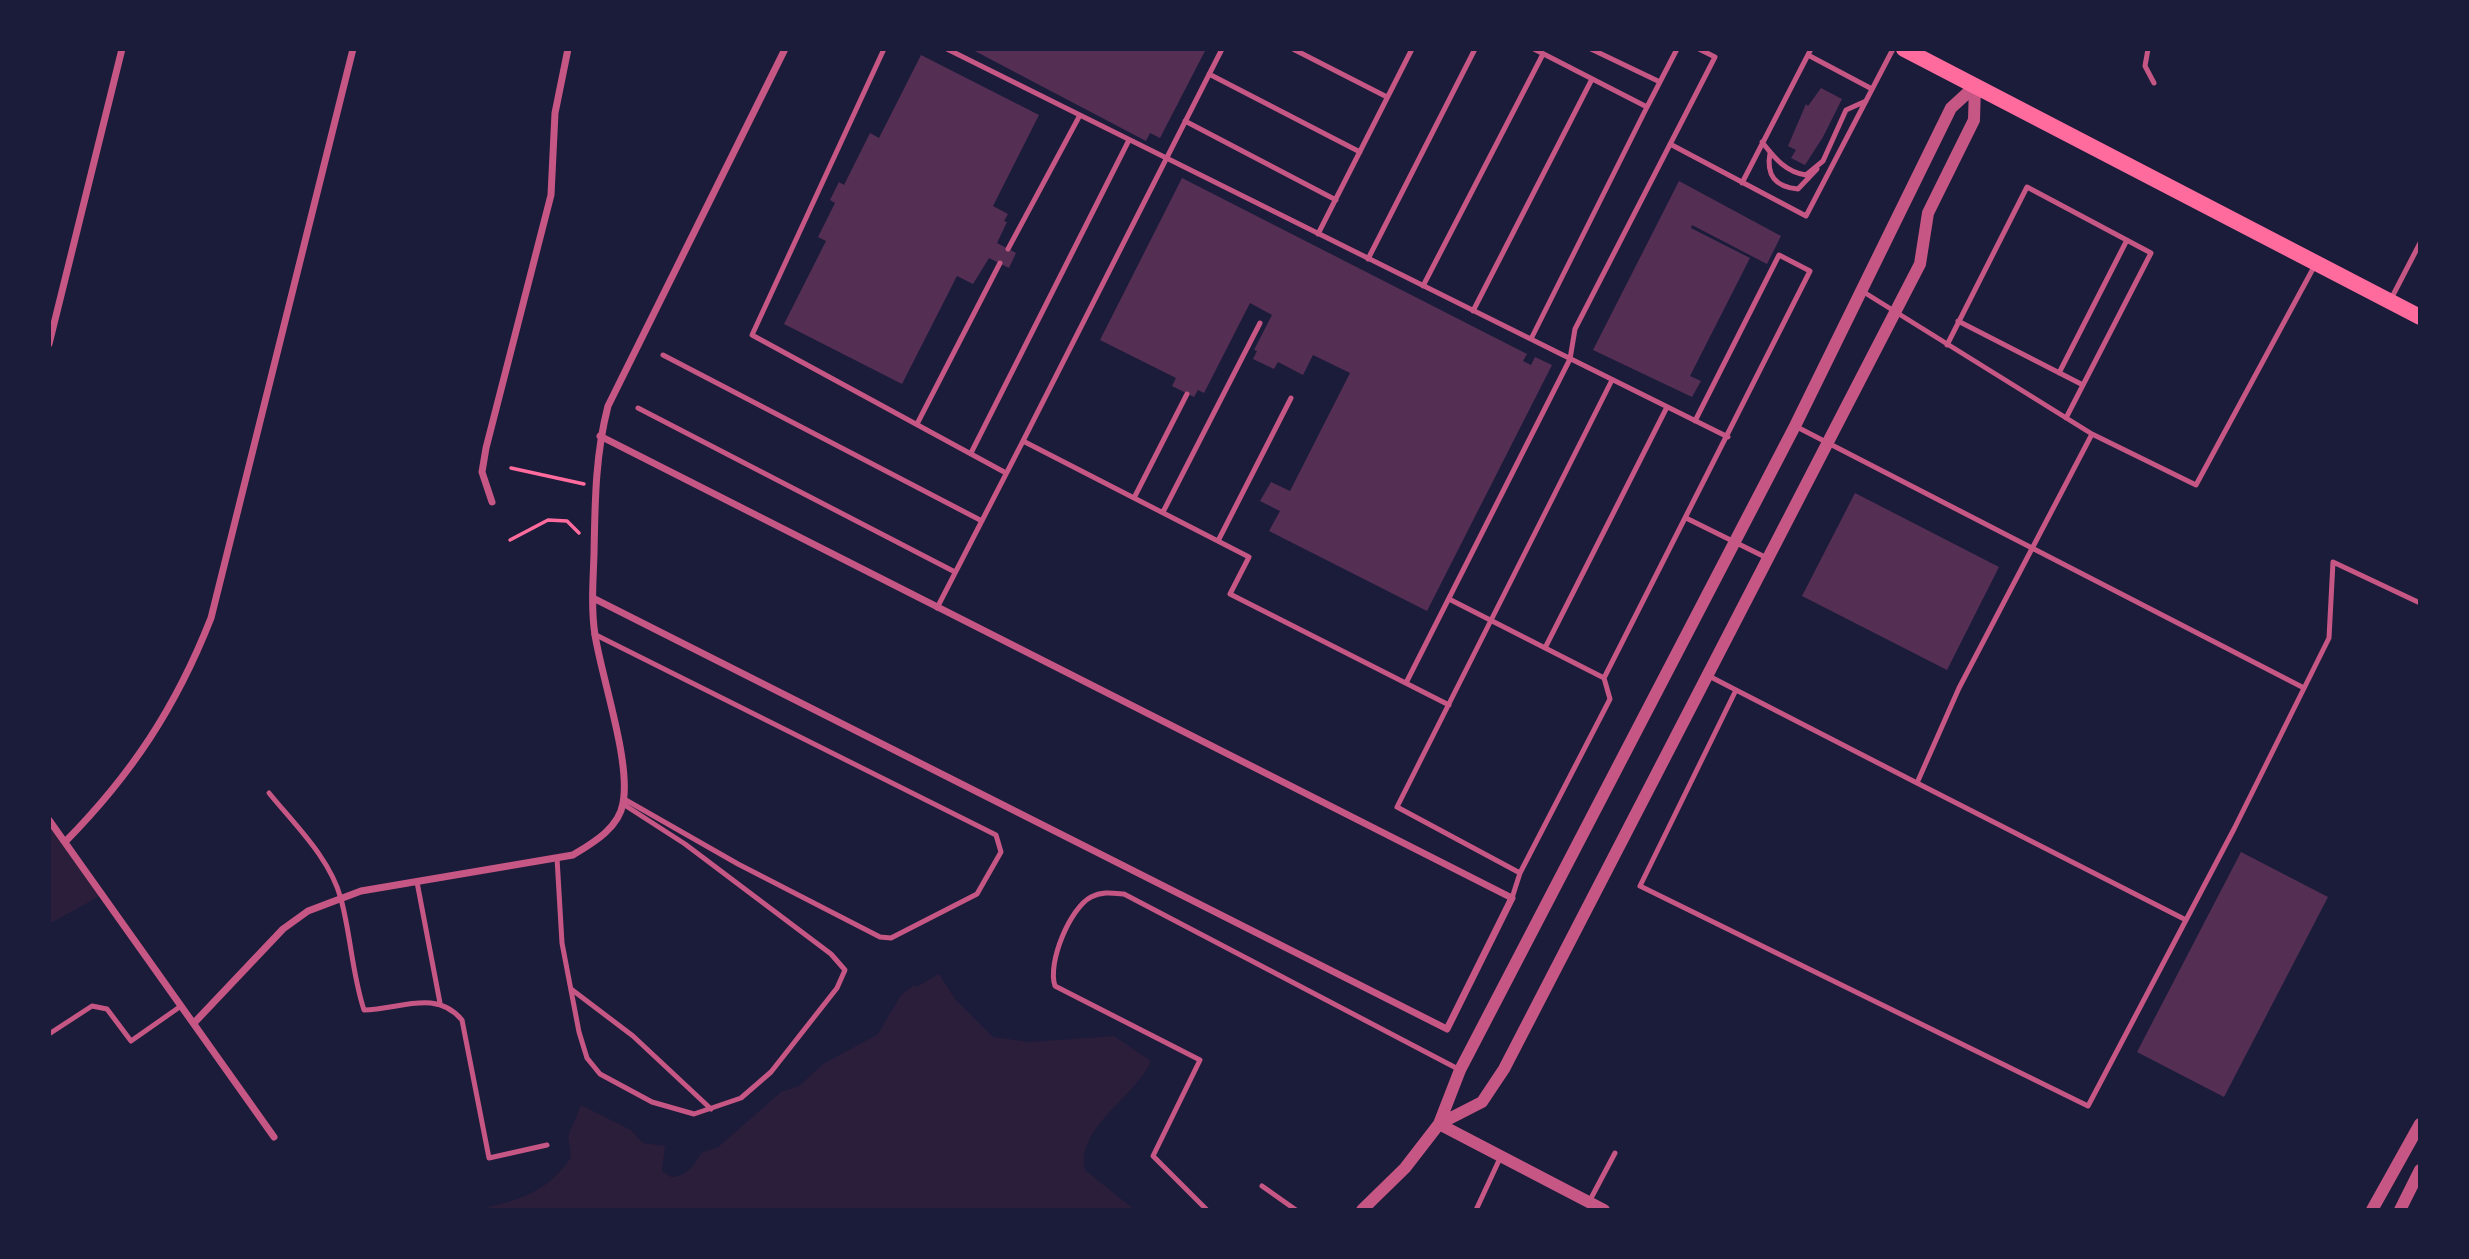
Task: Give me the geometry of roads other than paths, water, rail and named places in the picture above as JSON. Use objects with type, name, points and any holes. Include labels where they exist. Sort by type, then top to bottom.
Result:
[{"type":"main road","points":[[1904,49],[2420,317]]},
{"type":"street","points":[[49,344],[122,49]]},
{"type":"street","points":[[65,842],[107,800],[144,751],[173,704],[211,618],[353,49]]},
{"type":"street","points":[[492,502],[482,471],[551,195],[555,113],[568,49]]},
{"type":"street","points":[[194,1023],[283,929],[308,911],[341,898],[416,882],[573,855],[594,843],[612,826],[624,802],[624,772],[594,634],[595,486],[600,436],[608,407],[785,49]]},
{"type":"street","points":[[1362,1210],[1405,1168],[1440,1125],[1460,1070],[1795,426],[1951,108],[1975,86]]},
{"type":"street","points":[[1440,1125],[1482,1102],[1504,1069],[1896,311],[1920,264],[1928,213],[1975,120],[1975,86]]},
{"type":"street","points":[[593,598],[1447,1029],[1512,898],[1318,797],[937,608],[600,436]]},
{"type":"street","points":[[49,820],[274,1138]]},
{"type":"street","points":[[2372,1210],[2420,1124]]},
{"type":"street","points":[[1440,1125],[1604,1210]]},
{"type":"street","points":[[2400,1210],[2420,1170]]},
{"type":"lane","points":[[884,49],[752,335],[1006,473]]},
{"type":"lane","points":[[947,49],[1728,437]]},
{"type":"lane","points":[[937,608],[1222,49]]},
{"type":"lane","points":[[1293,49],[1387,97]]},
{"type":"lane","points":[[1318,234],[1412,49]]},
{"type":"lane","points":[[1368,258],[1475,49]]},
{"type":"lane","points":[[1534,49],[1647,107]]},
{"type":"lane","points":[[1591,49],[1660,82]]},
{"type":"lane","points":[[1531,339],[1677,49]]},
{"type":"lane","points":[[1406,683],[1570,359],[1575,329],[1715,57],[1699,49]]},
{"type":"lane","points":[[1668,147],[1806,216],[1893,49]]},
{"type":"lane","points":[[2148,49],[2145,66],[2154,83]]},
{"type":"lane","points":[[1742,183],[1810,52],[1872,89]]},
{"type":"lane","points":[[1423,286],[1543,54]]},
{"type":"lane","points":[[1209,74],[1360,152]]},
{"type":"lane","points":[[1473,311],[1592,79]]},
{"type":"lane","points":[[1770,153],[1768,167],[1774,181],[1783,188],[1798,189],[1823,161],[1846,110],[1866,101]]},
{"type":"lane","points":[[1008,249],[1080,115]]},
{"type":"lane","points":[[1185,121],[1336,200]]},
{"type":"lane","points":[[971,453],[1129,140]]},
{"type":"lane","points":[[1762,142],[1770,153],[1795,173],[1806,175],[1823,161]]},
{"type":"lane","points":[[1947,345],[2027,187],[2151,253],[2066,418]]},
{"type":"lane","points":[[2059,373],[2127,240]]},
{"type":"lane","points":[[2390,301],[2420,243]]},
{"type":"lane","points":[[1512,898],[1520,873],[1610,699],[1604,678],[1810,271],[1779,255],[1695,421]]},
{"type":"lane","points":[[1862,291],[2092,434],[2196,485],[2316,262]]},
{"type":"lane","points":[[917,424],[1000,263]]},
{"type":"lane","points":[[1958,321],[2083,385]]},
{"type":"lane","points":[[1163,512],[1260,323]]},
{"type":"lane","points":[[663,355],[982,521]]},
{"type":"lane","points":[[1520,873],[1397,807],[1612,380]]},
{"type":"lane","points":[[1134,498],[1187,394]]},
{"type":"lane","points":[[1218,541],[1291,398]]},
{"type":"lane","points":[[1545,649],[1667,407]]},
{"type":"lane","points":[[638,408],[955,572]]},
{"type":"lane","points":[[1795,426],[2304,688]]},
{"type":"lane","points":[[1917,783],[1959,688],[2092,434]]},
{"type":"lane","points":[[1023,441],[1249,557],[1230,594],[1449,705]]},
{"type":"lane","points":[[1686,518],[1767,558]]},
{"type":"lane","points":[[1736,690],[1640,886],[2088,1106],[2329,638],[2333,562],[2420,603]]},
{"type":"lane","points":[[1449,599],[1604,678]]},
{"type":"lane","points":[[594,634],[996,835],[1001,852],[978,894],[891,938],[880,936],[738,864],[624,802]]},
{"type":"lane","points":[[1706,675],[2186,919]]},
{"type":"lane","points":[[269,793],[323,859],[341,898],[364,1010],[440,1003],[451,1007],[462,1020],[489,1158],[547,1145]]},
{"type":"lane","points":[[556,858],[562,943],[587,1058],[600,1074],[652,1102],[694,1114],[741,1098],[771,1072],[837,988],[845,970],[831,954],[685,844],[624,802]]},
{"type":"lane","points":[[416,882],[440,1003]]},
{"type":"lane","points":[[1206,1210],[1153,1156],[1200,1060],[1055,986],[1051,974],[1067,930],[1080,906],[1091,897],[1105,892],[1124,894],[1460,1070]]},
{"type":"lane","points":[[571,989],[633,1036],[711,1109]]},
{"type":"lane","points":[[49,1034],[92,1006],[107,1009],[131,1041],[181,1006]]},
{"type":"lane","points":[[1589,1202],[1615,1153]]},
{"type":"lane","points":[[1476,1210],[1501,1156]]},
{"type":"lane","points":[[1262,1186],[1296,1210]]}]
